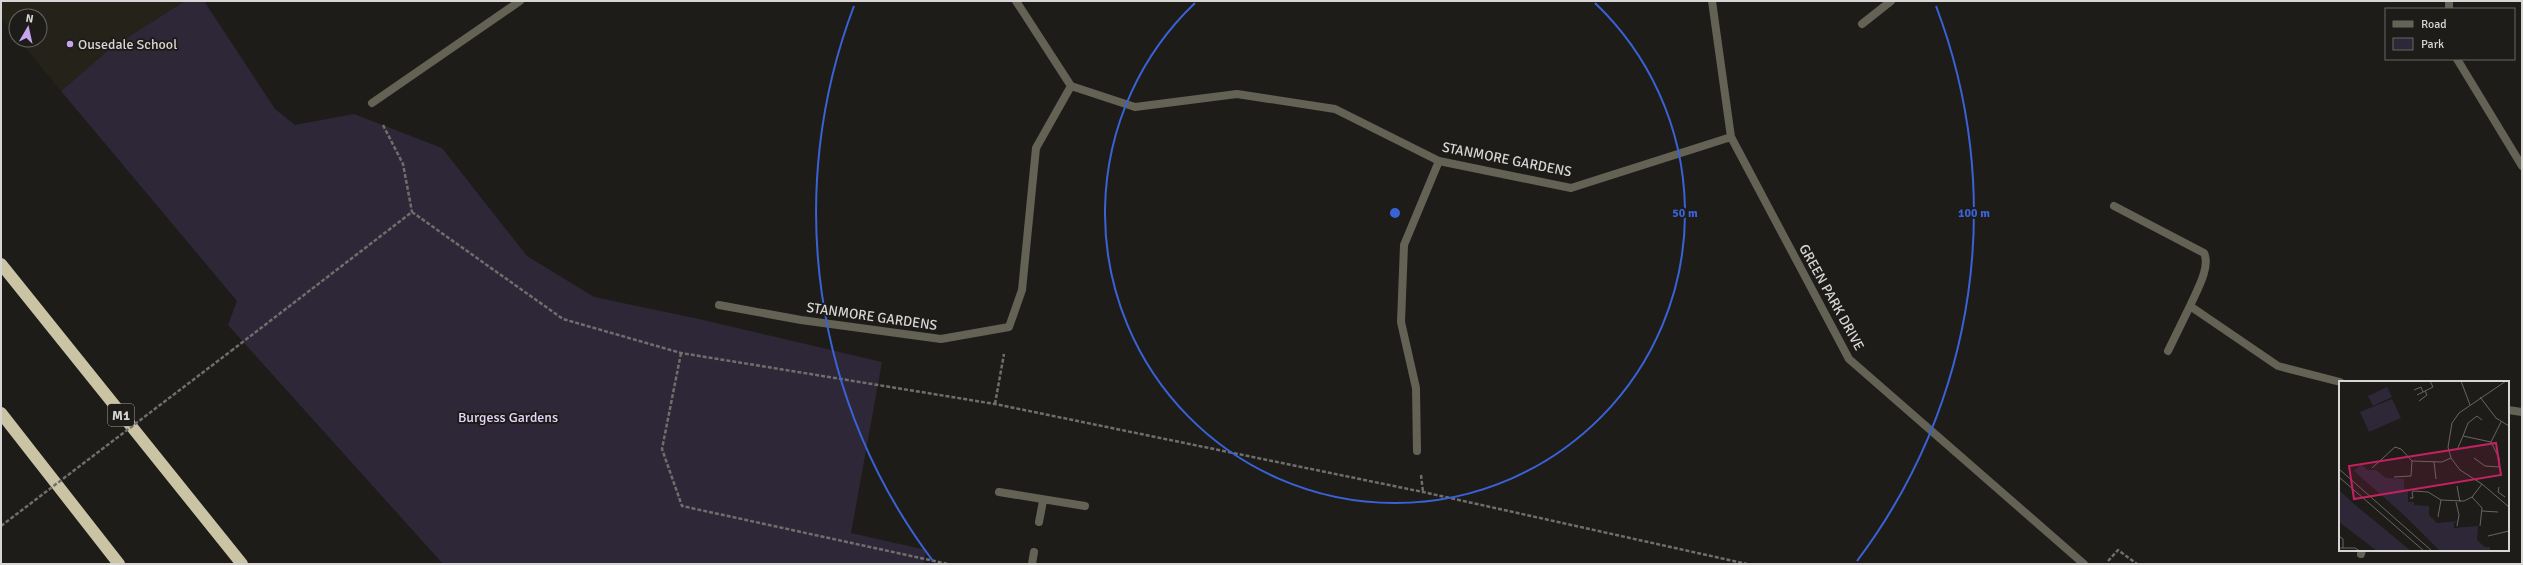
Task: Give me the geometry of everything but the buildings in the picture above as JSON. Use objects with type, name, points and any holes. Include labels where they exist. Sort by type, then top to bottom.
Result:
[{"type":"highway","name":"M1","points":[[1,264],[242,564]]},
{"type":"highway","points":[[1,413],[119,564]]},
{"type":"street","points":[[372,103],[520,1]]},
{"type":"street","points":[[1009,327],[1022,290],[1036,148],[1072,86],[1016,1]]},
{"type":"street","name":"GREEN PARK DRIVE","points":[[1712,1],[1731,136],[1849,359],[2084,564]]},
{"type":"street","points":[[1862,24],[1891,1]]},
{"type":"street","points":[[2458,60],[2522,166]]},
{"type":"street","name":"STANMORE GARDENS","points":[[1072,86],[1135,107],[1237,94],[1335,109],[1439,161],[1571,188],[1731,136]]},
{"type":"street","points":[[1417,451],[1416,388],[1401,322],[1404,245],[1439,161]]},
{"type":"street","points":[[2114,206],[2204,252],[2207,259],[2190,306],[2168,351]]},
{"type":"street","name":"STANMORE GARDENS","points":[[719,305],[801,320],[941,339],[1009,327]]},
{"type":"street","points":[[2190,306],[2278,366],[2339,382]]},
{"type":"street","points":[[2509,410],[2522,412]]},
{"type":"street","points":[[1000,492],[1043,501],[1085,506]]},
{"type":"street","points":[[1039,522],[1043,501]]},
{"type":"street","points":[[1032,564],[1034,552]]},
{"type":"path","points":[[372,103],[403,164],[412,212],[563,319],[681,353],[995,404],[1423,492],[1747,564]]},
{"type":"path","points":[[1,526],[412,212]]},
{"type":"path","points":[[995,404],[1009,327]]},
{"type":"path","points":[[681,353],[662,449],[682,506],[948,564]]},
{"type":"path","points":[[2105,564],[2118,550],[2137,564]]},
{"type":"shaded area","name":"Ousedale School","points":[[1,1],[185,1],[111,48],[61,91],[26,48],[48,48],[48,8],[8,8],[8,26],[1,18]]},
{"type":"green space","name":"Burgess Gardens","points":[[185,1],[204,1],[275,109],[295,125],[354,114],[442,148],[527,256],[594,297],[699,319],[882,362],[851,533],[926,550],[924,564],[443,564],[228,325],[237,301],[61,91],[111,48]]},
{"type":"place","name":"Ousedale School","points":[[70,44]]}]
